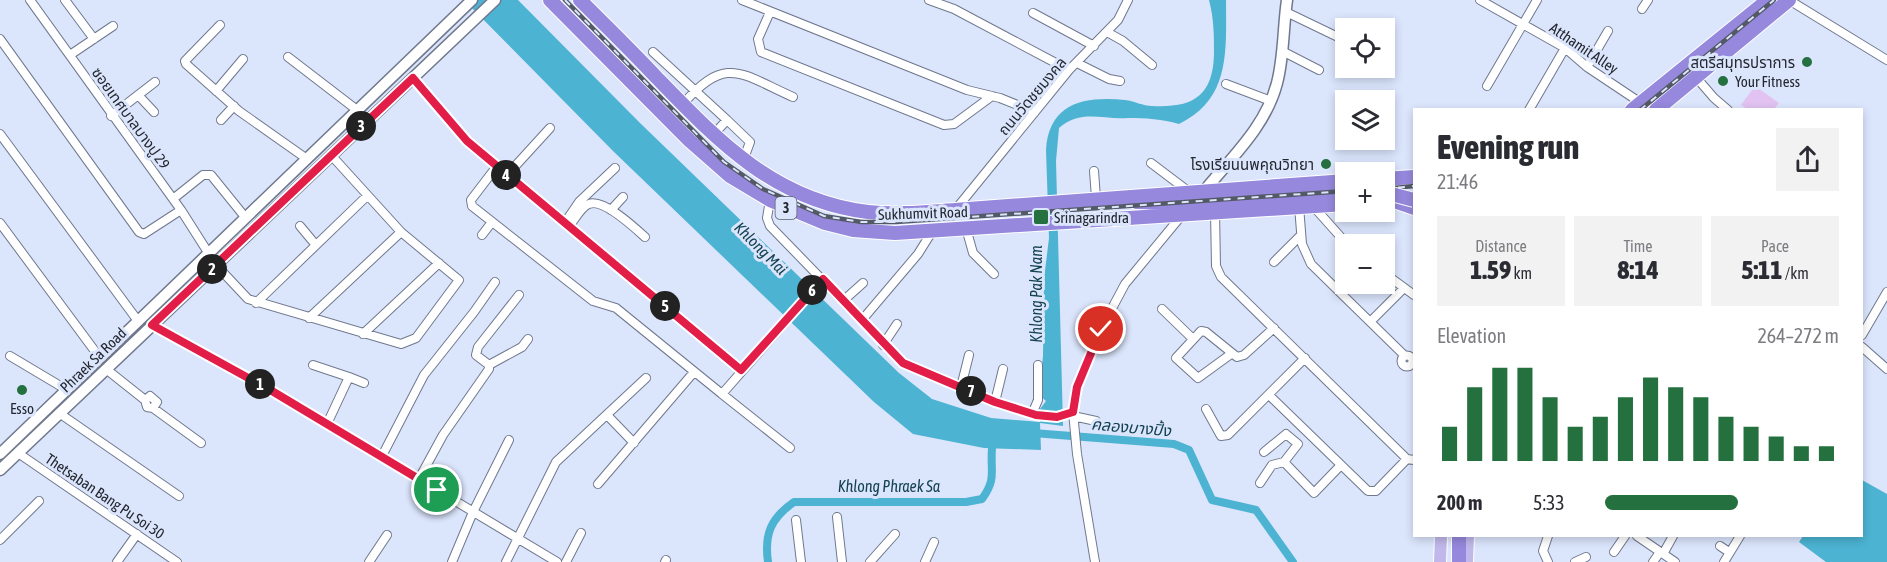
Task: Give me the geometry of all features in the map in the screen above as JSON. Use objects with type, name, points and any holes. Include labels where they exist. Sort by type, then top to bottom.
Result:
[{"type":"highway","name":"Sukhumvit Road","points":[[550,0],[710,160],[770,200],[825,223],[853,230],[895,233],[1084,220],[1186,202],[1204,190],[1335,182]]},
{"type":"highway","points":[[1658,108],[1789,0]]},
{"type":"highway","name":"Sukhumvit Road","points":[[583,1],[713,135],[743,161],[790,188],[841,206],[894,213],[1111,197],[1186,202],[1215,211],[1335,205]]},
{"type":"highway","points":[[1636,106],[1764,1]]},
{"type":"highway","points":[[1395,179],[1413,178]]},
{"type":"highway","points":[[1186,202],[1335,192]]},
{"type":"highway","points":[[1395,199],[1413,201]]},
{"type":"highway","points":[[1459,537],[1459,562]]},
{"type":"main road","name":"Phraek Sa Road","points":[[0,470],[495,0]]},
{"type":"main road","points":[[1204,190],[1252,134],[1271,101],[1278,81],[1287,0]]},
{"type":"main road","name":"Phraek Sa Road","points":[[0,454],[469,2]]},
{"type":"main road","points":[[1440,562],[1441,537]]},
{"type":"main road","points":[[1467,562],[1468,537]]},
{"type":"street","name":"ซอยเทศบาลบางปู 29","points":[[30,0],[111,116],[181,210],[216,265],[242,293],[256,303]]},
{"type":"street","points":[[65,0],[94,39]]},
{"type":"street","points":[[742,0],[967,90],[992,96],[1035,112]]},
{"type":"street","points":[[930,0],[954,9],[1069,70]]},
{"type":"street","name":"ถนนวัดชยมงคล","points":[[955,210],[1069,70],[1107,32],[1128,0]]},
{"type":"street","name":"Atthamit Alley","points":[[1480,0],[1565,48],[1636,106]]},
{"type":"street","points":[[1488,86],[1537,0]]},
{"type":"street","points":[[1642,9],[1647,0]]},
{"type":"street","points":[[1789,0],[1887,60]]},
{"type":"street","points":[[770,12],[758,39],[761,52],[945,125],[954,124],[992,96]]},
{"type":"street","points":[[1286,12],[1335,36]]},
{"type":"street","points":[[1033,13],[1094,46]]},
{"type":"street","points":[[220,25],[185,62],[234,106],[307,159]]},
{"type":"street","points":[[69,55],[112,26]]},
{"type":"street","points":[[1587,67],[1608,31]]},
{"type":"street","points":[[1107,32],[1123,41],[1152,64]]},
{"type":"street","points":[[0,39],[139,232],[144,234],[181,210]]},
{"type":"street","points":[[1530,108],[1565,48]]},
{"type":"street","points":[[1282,51],[1319,70]]},
{"type":"street","points":[[654,52],[750,142],[743,161]]},
{"type":"street","points":[[288,57],[357,110]]},
{"type":"street","points":[[216,91],[243,58]]},
{"type":"street","points":[[1077,63],[1109,79],[1120,81]]},
{"type":"street","points":[[683,104],[711,76],[732,72],[794,98]]},
{"type":"street","points":[[1695,76],[1726,108]]},
{"type":"street","points":[[413,78],[467,141],[568,223],[741,370]]},
{"type":"street","points":[[111,116],[155,82]]},
{"type":"street","points":[[1226,84],[1271,101]]},
{"type":"street","points":[[138,96],[154,112]]},
{"type":"street","points":[[221,120],[234,106]]},
{"type":"street","points":[[713,135],[727,120]]},
{"type":"street","points":[[507,175],[550,128]]},
{"type":"street","points":[[0,134],[138,321]]},
{"type":"street","points":[[331,155],[401,232],[458,278],[459,283],[416,338],[401,344],[256,303],[366,196]]},
{"type":"street","points":[[1095,562],[1072,416],[1077,387],[1101,329],[1120,293],[1186,202],[1151,163]]},
{"type":"street","points":[[497,166],[470,203],[593,301],[616,308],[790,448]]},
{"type":"street","points":[[568,223],[579,202],[615,168]]},
{"type":"street","points":[[1090,199],[1094,171]]},
{"type":"street","points":[[173,199],[202,175],[211,175],[245,217]]},
{"type":"street","points":[[611,210],[623,197]]},
{"type":"street","points":[[770,200],[767,222],[844,300],[883,345],[903,363],[995,402],[1034,415],[1072,416],[1096,421]]},
{"type":"street","points":[[568,223],[590,203],[611,210],[645,237]]},
{"type":"street","points":[[1306,206],[1301,236],[1305,255],[1311,264],[1405,356],[1402,363],[1412,369]]},
{"type":"street","points":[[1306,206],[1336,234]]},
{"type":"street","points":[[1215,211],[1218,272],[1411,459],[1374,492],[1368,491],[1270,396]]},
{"type":"street","points":[[482,235],[492,222]]},
{"type":"street","points":[[0,223],[100,358]]},
{"type":"street","points":[[300,226],[315,244]]},
{"type":"street","points":[[966,228],[973,253],[994,274]]},
{"type":"street","points":[[862,320],[918,254],[933,230]]},
{"type":"street","points":[[309,318],[401,232]]},
{"type":"street","points":[[1274,262],[1301,236]]},
{"type":"street","points":[[363,334],[438,263]]},
{"type":"street","points":[[722,394],[823,279]]},
{"type":"street","points":[[1395,281],[1413,294]]},
{"type":"street","points":[[382,456],[423,375],[495,282]]},
{"type":"street","points":[[844,300],[863,283]]},
{"type":"street","points":[[1371,321],[1404,288]]},
{"type":"street","points":[[1863,333],[1887,292]]},
{"type":"street","points":[[489,365],[475,351],[519,295]]},
{"type":"street","points":[[1162,309],[1192,338]]},
{"type":"street","points":[[883,345],[897,324]]},
{"type":"street","points":[[152,325],[234,369],[557,562]]},
{"type":"street","points":[[1231,354],[1198,378],[1176,358],[1192,338],[1204,330],[1237,357],[1244,355],[1274,328]]},
{"type":"street","points":[[419,479],[443,435],[489,369],[489,365],[522,347],[528,339]]},
{"type":"street","points":[[1863,348],[1887,369]]},
{"type":"street","points":[[10,356],[67,390]]},
{"type":"street","points":[[961,387],[969,356]]},
{"type":"street","points":[[1206,410],[1218,432],[1224,436],[1233,432],[1305,358]]},
{"type":"street","points":[[313,365],[364,383]]},
{"type":"street","points":[[1034,415],[1038,400],[1038,365]]},
{"type":"street","points":[[106,369],[145,400],[146,405],[201,443]]},
{"type":"street","points":[[995,402],[1003,369]]},
{"type":"street","points":[[598,484],[694,372]]},
{"type":"street","points":[[327,424],[349,377]]},
{"type":"street","points":[[506,562],[556,462],[646,378]]},
{"type":"street","points":[[60,413],[179,496]]},
{"type":"street","points":[[607,415],[634,443]]},
{"type":"street","points":[[1260,483],[1272,465],[1284,462],[1298,444],[1286,434],[1264,452]]},
{"type":"street","points":[[452,562],[473,512],[509,440]]},
{"type":"street","name":"Thetsaban Bang Pu Soi 30","points":[[18,453],[177,562]]},
{"type":"street","points":[[1284,462],[1314,493],[1341,465]]},
{"type":"street","points":[[0,540],[39,501]]},
{"type":"street","points":[[837,517],[842,562]]},
{"type":"street","points":[[796,520],[801,562]]},
{"type":"street","points":[[566,562],[581,533]]},
{"type":"street","points":[[117,562],[137,534]]},
{"type":"street","points":[[870,562],[895,534]]},
{"type":"street","points":[[369,562],[387,536]]},
{"type":"street","points":[[1548,537],[1543,551],[1548,562]]},
{"type":"street","points":[[1614,552],[1624,537]]},
{"type":"street","points":[[1638,537],[1675,562]]},
{"type":"street","points":[[1653,562],[1672,537]]},
{"type":"street","points":[[1724,562],[1739,537]]},
{"type":"street","points":[[925,562],[934,542]]},
{"type":"street","points":[[1720,546],[1730,552]]},
{"type":"street","points":[[1575,562],[1586,557]]},
{"type":"shaded area","points":[[1755,86],[1779,103],[1775,108],[1746,108],[1741,105]]},
{"type":"water","name":"Khlong Mai","points":[[464,0],[518,0],[640,123],[899,373],[932,399],[991,418],[1040,422],[1040,409],[1046,401],[1039,395],[1043,356],[1044,279],[1049,238],[1046,150],[1054,122],[1062,112],[1083,102],[1110,99],[1166,106],[1189,102],[1198,97],[1210,81],[1213,69],[1214,34],[1209,0],[1226,0],[1225,55],[1217,87],[1208,101],[1196,114],[1179,124],[1148,119],[1084,117],[1067,122],[1059,128],[1056,161],[1063,426],[1040,423],[1041,450],[984,448],[913,434],[874,402],[613,151]]},
{"type":"water","points":[[1863,481],[1887,494],[1887,562],[1826,562],[1799,542],[1802,537],[1863,537]]},
{"type":"waterway","name":"คลองบางปิ้ง","points":[[1033,433],[1174,444],[1189,450],[1212,500],[1256,510],[1293,562]]},
{"type":"waterway","name":"Khlong Phraek Sa","points":[[768,562],[767,543],[771,528],[780,514],[794,502],[966,502],[982,499],[990,486],[992,448]]},
{"type":"railway","points":[[565,0],[724,162],[763,189],[824,216],[861,222],[896,222],[1335,192]]},
{"type":"railway","points":[[1642,108],[1774,0]]},
{"type":"railway","points":[[1395,188],[1413,186]]},
{"type":"place","name":"สตรีสมุทรปราการ","points":[[1807,62]]},
{"type":"place","name":"Your Fitness","points":[[1723,81]]},
{"type":"place","name":"โรงเรียนนพคุณวิทยา","points":[[1326,164]]},
{"type":"place","name":"Srinagarindra","points":[[1041,217]]},
{"type":"place","name":"Esso","points":[[22,390]]},
{"type":"route","points":[[437,490],[272,391],[152,325],[413,78],[467,141],[741,370],[823,279],[903,363],[1003,405],[1036,415],[1057,417],[1073,412],[1077,387],[1101,329]]},
{"type":"water label","name":"Khlong Pak Nam","points":[[1036,294]]}]
